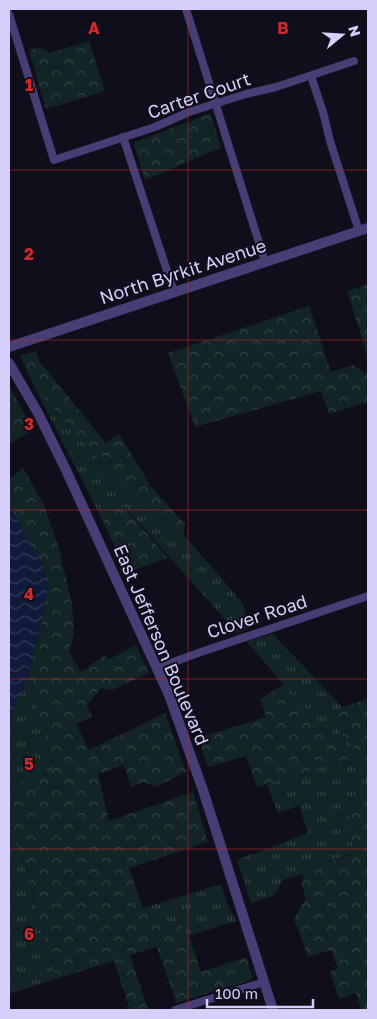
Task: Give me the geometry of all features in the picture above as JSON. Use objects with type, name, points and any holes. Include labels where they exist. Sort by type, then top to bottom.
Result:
[{"type":"street","points":[[9,12],[15,9]]},
{"type":"street","points":[[186,9],[265,262]]},
{"type":"street","name":"Carter Court","points":[[9,12],[54,160],[160,125],[188,112],[311,76],[354,61]]},
{"type":"street","points":[[311,76],[330,141],[364,230]]},
{"type":"street","points":[[123,138],[174,292]]},
{"type":"street","name":"North Byrkit Avenue","points":[[9,347],[364,230]]},
{"type":"street","name":"East Jefferson Boulevard","points":[[9,363],[38,413],[66,470],[172,704],[189,749],[273,1010]]},
{"type":"street","name":"Clover Road","points":[[157,668],[368,596]]},
{"type":"street","points":[[175,1010],[264,982]]},
{"type":"green space","points":[[89,41],[105,91],[50,108],[45,107],[29,50],[39,47],[50,53]]},
{"type":"green space","points":[[209,114],[212,117],[221,148],[145,180],[134,145],[135,142]]},
{"type":"green space","points":[[368,284],[368,358],[347,291]]},
{"type":"green space","points":[[309,306],[331,372],[354,365],[364,373],[368,372],[368,402],[329,414],[321,391],[195,427],[168,353]]},
{"type":"green space","points":[[36,351],[40,362],[106,443],[119,434],[152,488],[185,524],[183,534],[176,538],[117,485],[95,455],[34,386],[20,356]]},
{"type":"green space","points":[[9,386],[33,429],[9,445]]},
{"type":"green space","points":[[34,386],[95,455],[117,485],[176,538],[183,534],[241,601],[250,627],[237,633],[125,507],[100,515]]},
{"type":"green space","points":[[23,468],[44,505],[58,545],[72,604],[74,634],[69,652],[81,672],[104,656],[110,659],[136,645],[149,673],[112,690],[101,688],[87,705],[92,717],[76,724],[89,750],[165,713],[186,772],[156,787],[143,782],[131,787],[124,765],[98,774],[109,821],[193,792],[208,842],[129,868],[143,908],[153,905],[158,920],[179,923],[189,936],[201,972],[246,957],[252,976],[251,980],[176,1003],[157,947],[130,955],[148,1010],[130,1010],[114,961],[56,979],[9,810],[9,786],[55,770],[28,677],[44,612],[42,563],[15,515],[9,509],[9,480]]},
{"type":"green space","points":[[124,507],[168,558],[127,572],[100,515]]},
{"type":"green space","points":[[273,634],[342,707],[332,723],[368,764],[368,799],[360,802],[346,824],[354,848],[350,854],[310,868],[303,874],[283,880],[273,896],[251,903],[237,860],[308,833],[299,806],[278,813],[267,784],[349,759],[246,641]]},
{"type":"green space","points":[[28,677],[55,770],[9,786],[9,721]]},
{"type":"green space","points":[[284,684],[349,759],[257,787],[246,756],[208,767],[198,738],[266,717],[260,699]]},
{"type":"green space","points":[[368,699],[368,764],[332,723],[342,707]]},
{"type":"green space","points":[[368,799],[368,1010],[361,1010],[356,993],[339,999],[330,972],[338,969],[331,950],[308,957],[294,919],[306,898],[302,885],[303,874],[310,868],[350,855],[354,848],[346,824],[361,802]]},
{"type":"green space","points":[[9,810],[56,979],[9,994]]},
{"type":"green space","points":[[221,884],[227,903],[236,921],[189,936],[179,923],[158,920],[153,905]]},
{"type":"water","points":[[9,509],[15,515],[42,563],[49,586],[28,677],[9,721]]}]
